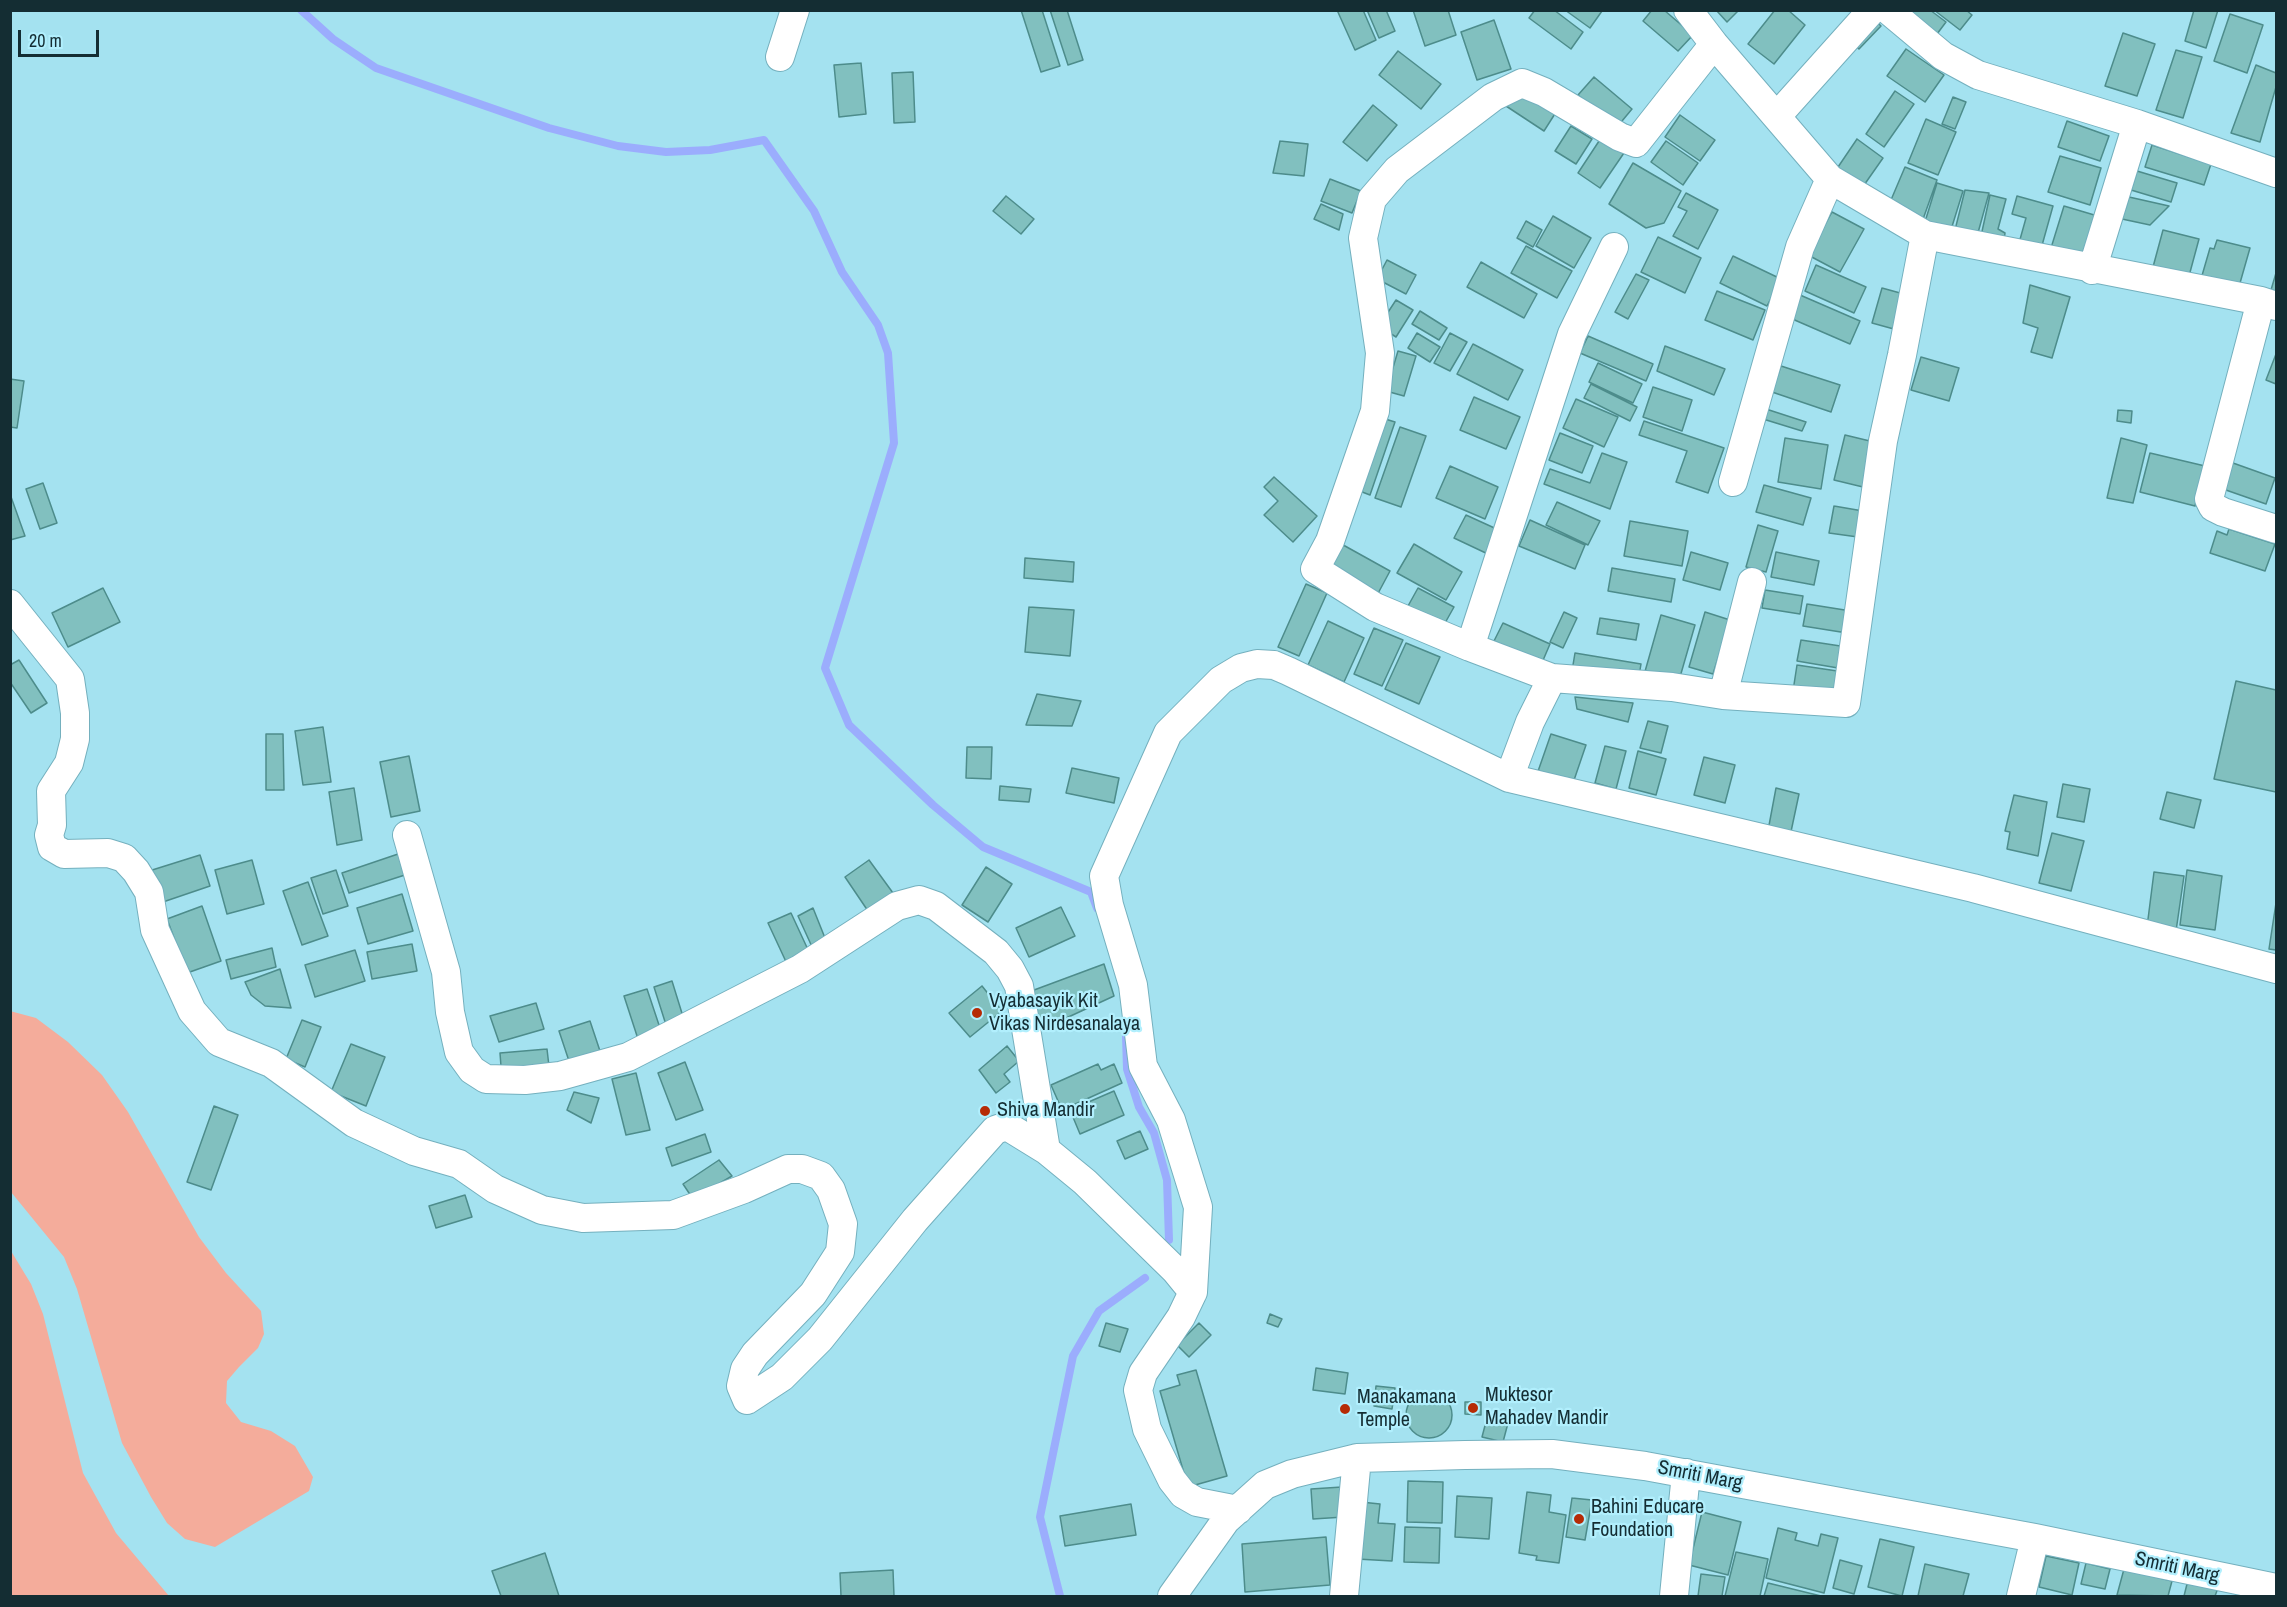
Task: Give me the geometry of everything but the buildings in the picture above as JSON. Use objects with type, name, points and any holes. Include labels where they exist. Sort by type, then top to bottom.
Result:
[{"type":"street","points":[[780,57],[795,10]]},
{"type":"street","points":[[1688,10],[1714,44],[1830,179],[1925,235],[2269,304],[2209,499],[2212,507],[2223,512],[2277,529]]},
{"type":"street","points":[[1777,116],[1872,10]]},
{"type":"street","points":[[1888,10],[1943,56],[1978,75],[2137,124],[2277,173]]},
{"type":"street","points":[[1714,44],[1636,143],[1620,137],[1544,92],[1522,83],[1493,97],[1397,170],[1372,199],[1363,238],[1380,353],[1376,411],[1330,541],[1315,569],[1375,607],[1552,678],[1672,687],[1723,695],[1846,703],[1883,441],[1925,235]]},
{"type":"street","points":[[2092,270],[2137,124]]},
{"type":"street","points":[[1733,482],[1800,247],[1830,179]]},
{"type":"street","points":[[1470,647],[1572,334],[1614,247]]},
{"type":"street","points":[[1723,695],[1752,582]]},
{"type":"street","points":[[10,604],[70,679],[75,713],[75,739],[69,763],[51,791],[52,825],[49,835],[52,847],[64,854],[108,853],[124,858],[136,871],[149,891],[155,930],[192,1011],[219,1042],[271,1063],[354,1123],[414,1151],[459,1164],[495,1189],[542,1210],[583,1218],[673,1215],[744,1189],[788,1169],[802,1169],[821,1176],[834,1197],[843,1224],[840,1252],[813,1294],[755,1354],[746,1369],[741,1386],[747,1400],[782,1377],[820,1340],[915,1220],[995,1130],[1007,1126],[1046,1150],[1085,1182],[1132,1226],[1193,1292]]},
{"type":"street","points":[[1238,1509],[1197,1502],[1184,1494],[1172,1480],[1147,1429],[1138,1390],[1143,1373],[1181,1317],[1193,1292],[1198,1207],[1171,1120],[1143,1066],[1133,985],[1109,905],[1104,876],[1168,733],[1221,680],[1241,668],[1257,664],[1274,665],[1509,778],[1973,888],[2277,969]]},
{"type":"street","points":[[1509,778],[1530,722],[1552,678]]},
{"type":"street","points":[[407,835],[446,972],[450,1012],[459,1052],[472,1070],[486,1079],[525,1080],[560,1076],[628,1058],[800,969],[897,906],[919,900],[936,906],[996,951],[1010,969],[1019,986],[1046,1150]]},
{"type":"street","name":"Smriti Marg","points":[[1172,1596],[1226,1520],[1265,1485],[1292,1474],[1357,1458],[1552,1454],[1686,1473],[2035,1538],[2277,1588]]},
{"type":"street","points":[[1344,1596],[1357,1458]]},
{"type":"street","points":[[1674,1596],[1686,1473]]},
{"type":"street","points":[[2020,1596],[2035,1538]]},
{"type":"shaded area","points":[[10,1011],[36,1018],[68,1042],[102,1075],[128,1112],[199,1237],[226,1273],[261,1311],[264,1334],[258,1348],[227,1381],[226,1403],[241,1422],[271,1431],[295,1446],[313,1477],[309,1491],[215,1547],[185,1539],[167,1523],[151,1497],[122,1443],[77,1289],[64,1257],[11,1192]]},
{"type":"shaded area","points":[[11,1251],[31,1284],[43,1314],[83,1473],[116,1533],[169,1596],[11,1596]]},
{"type":"waterway","points":[[301,10],[333,39],[376,68],[549,128],[618,146],[666,152],[710,150],[764,140],[814,211],[842,272],[878,325],[888,353],[894,443],[825,668],[849,725],[933,805],[983,847],[1091,892],[1097,908]]},
{"type":"waterway","points":[[1126,1036],[1127,1069],[1139,1107],[1154,1133],[1167,1180],[1169,1240]]},
{"type":"waterway","points":[[1060,1596],[1040,1517],[1073,1356],[1099,1311],[1145,1278]]},
{"type":"place","name":"Vyabasayik Kit Vikas Nirdesanalaya","points":[[977,1013]]},
{"type":"place","name":"Shiva Mandir","points":[[985,1111]]},
{"type":"place","name":"Muktesor Mahadev Mandir","points":[[1473,1408]]},
{"type":"place","name":"Manakamana Temple","points":[[1345,1409]]},
{"type":"place","name":"Bahini Educare Foundation","points":[[1579,1519]]}]
